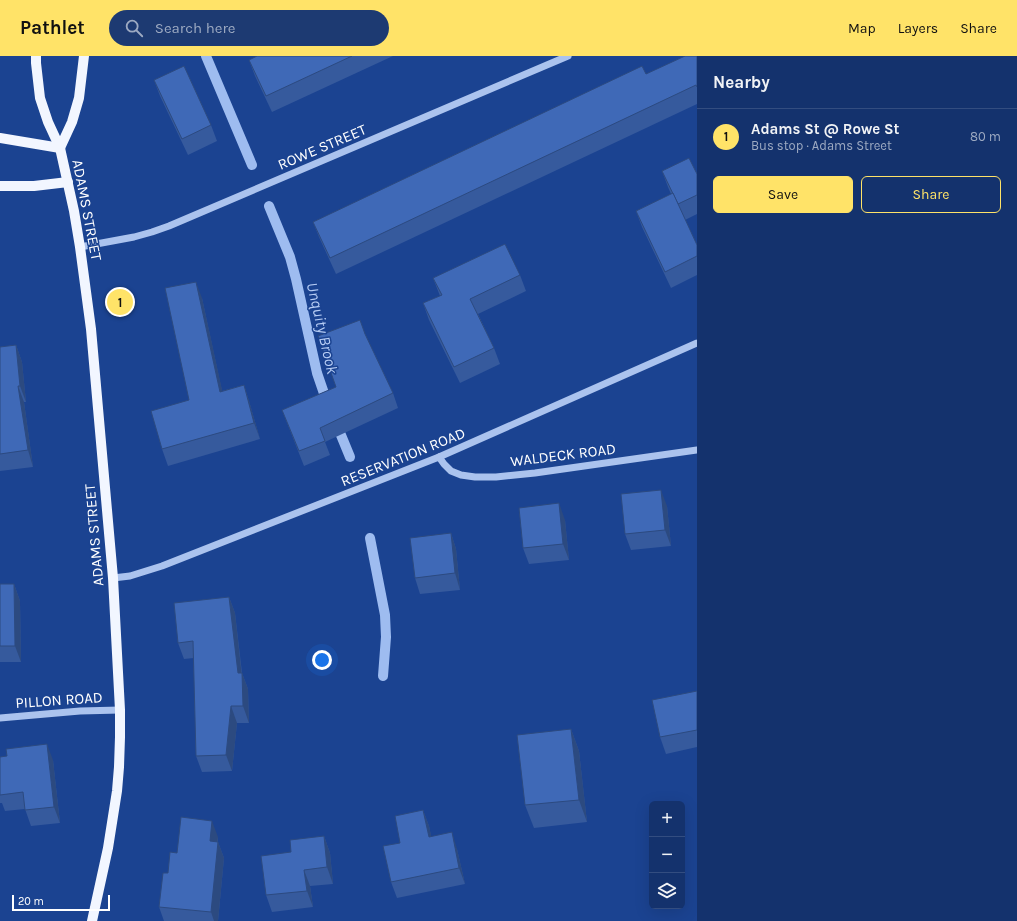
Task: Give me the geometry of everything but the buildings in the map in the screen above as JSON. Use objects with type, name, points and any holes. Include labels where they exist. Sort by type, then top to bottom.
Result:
[{"type":"main road","name":"ADAMS STREET","points":[[36,56],[40,98],[48,122],[60,148],[80,247],[91,329],[113,578],[120,710],[117,791],[108,848],[92,921]]},
{"type":"main road","name":"ADAMS STREET","points":[[60,148],[72,122],[79,98],[84,56]]},
{"type":"main road","points":[[0,138],[60,148]]},
{"type":"main road","points":[[0,186],[34,186],[68,182]]},
{"type":"street","name":"ROWE STREET","points":[[80,247],[134,238],[169,226],[568,56]]},
{"type":"street","name":"RESERVATION ROAD","points":[[113,578],[130,576],[162,566],[439,457],[697,343]]},
{"type":"street","name":"WALDECK ROAD","points":[[439,457],[451,471],[461,475],[496,477],[697,450]]},
{"type":"street","name":"PILLON ROAD","points":[[0,718],[80,711],[120,710]]},
{"type":"waterway","name":"Unquity Brook","points":[[206,56],[252,165]]},
{"type":"waterway","name":"Unquity Brook","points":[[269,206],[290,257],[317,373],[328,405]]},
{"type":"waterway","name":"Unquity Brook","points":[[336,423],[350,457]]},
{"type":"waterway","name":"Unquity Brook","points":[[370,538],[385,615],[386,637],[383,676]]},
{"type":"place","name":"Adams St @ Rowe St","points":[[120,302]]}]
